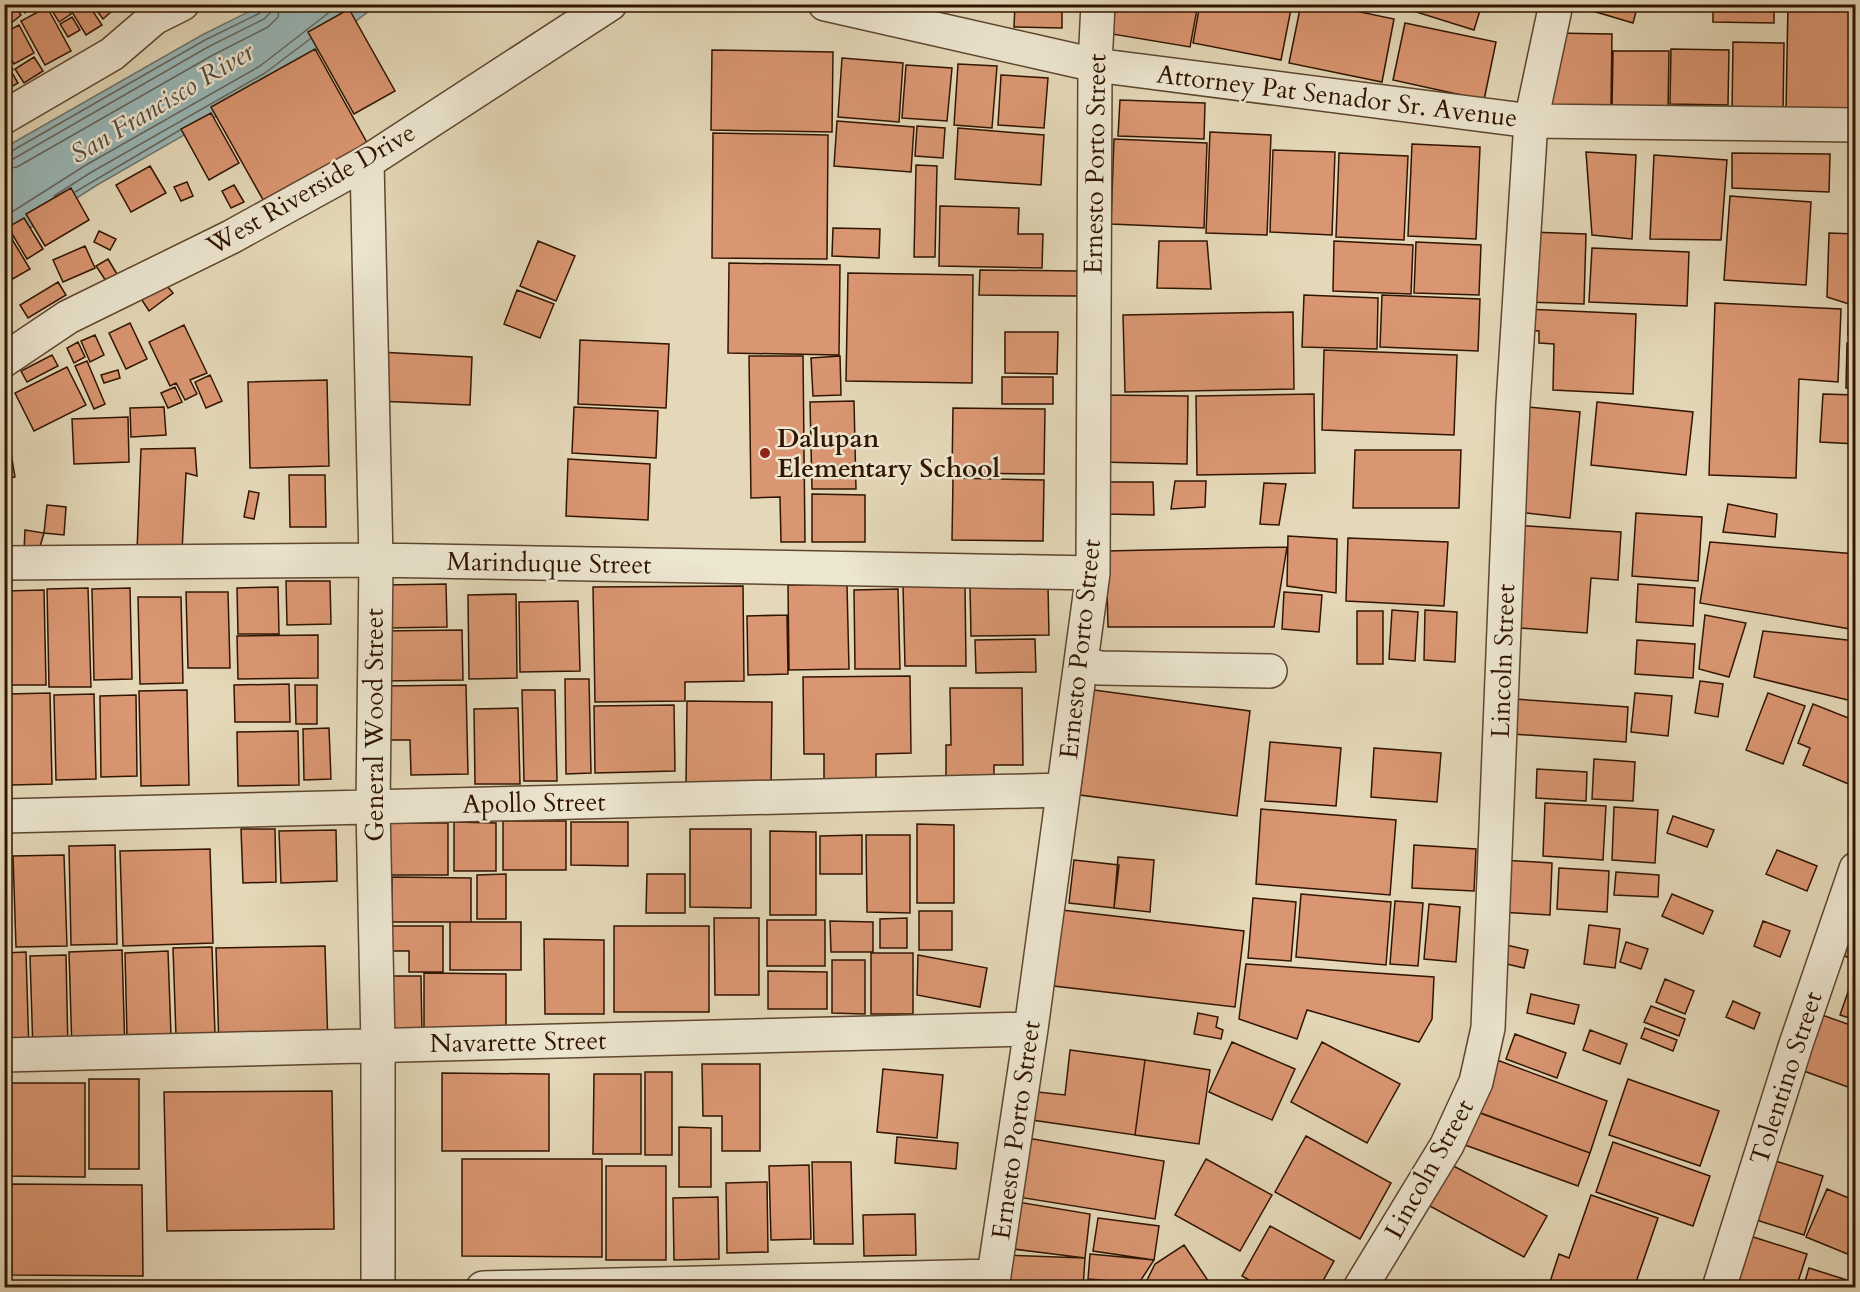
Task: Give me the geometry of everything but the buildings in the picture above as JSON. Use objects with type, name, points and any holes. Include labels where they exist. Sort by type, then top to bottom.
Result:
[{"type":"street","points":[[4,117],[112,54],[154,18],[182,4]]},
{"type":"street","name":"West Riverside Drive","points":[[4,360],[68,317],[231,237],[367,162],[610,4]]},
{"type":"street","name":"Attorney Pat Senador Sr. Avenue","points":[[825,4],[1095,65],[1532,121],[1856,125]]},
{"type":"street","name":"Ernesto Porto Street","points":[[993,1282],[1031,1029],[1093,573],[1095,65],[1098,4]]},
{"type":"street","name":"Lincoln Street","points":[[1360,1287],[1447,1145],[1476,1082],[1488,1028],[1513,404],[1532,121],[1556,4]]},
{"type":"street","name":"General Wood Street","points":[[367,162],[376,560],[373,807],[378,1046],[378,1287]]},
{"type":"street","name":"Marinduque Street","points":[[4,563],[376,560],[1093,573]]},
{"type":"street","points":[[1081,663],[1100,668],[1270,671]]},
{"type":"street","name":"Apollo Street","points":[[4,816],[1063,790]]},
{"type":"street","name":"Tolentino Street","points":[[1719,1287],[1796,1044],[1856,869]]},
{"type":"street","name":"Navarette Street","points":[[4,1054],[1031,1029]]},
{"type":"street","points":[[483,1287],[993,1282]]},
{"type":"water","name":"San Francisco River","points":[[262,5],[377,5],[273,84],[97,185],[5,244],[4,148],[202,35]]},
{"type":"place","name":"Dalupan Elementary School","points":[[765,453]]}]
